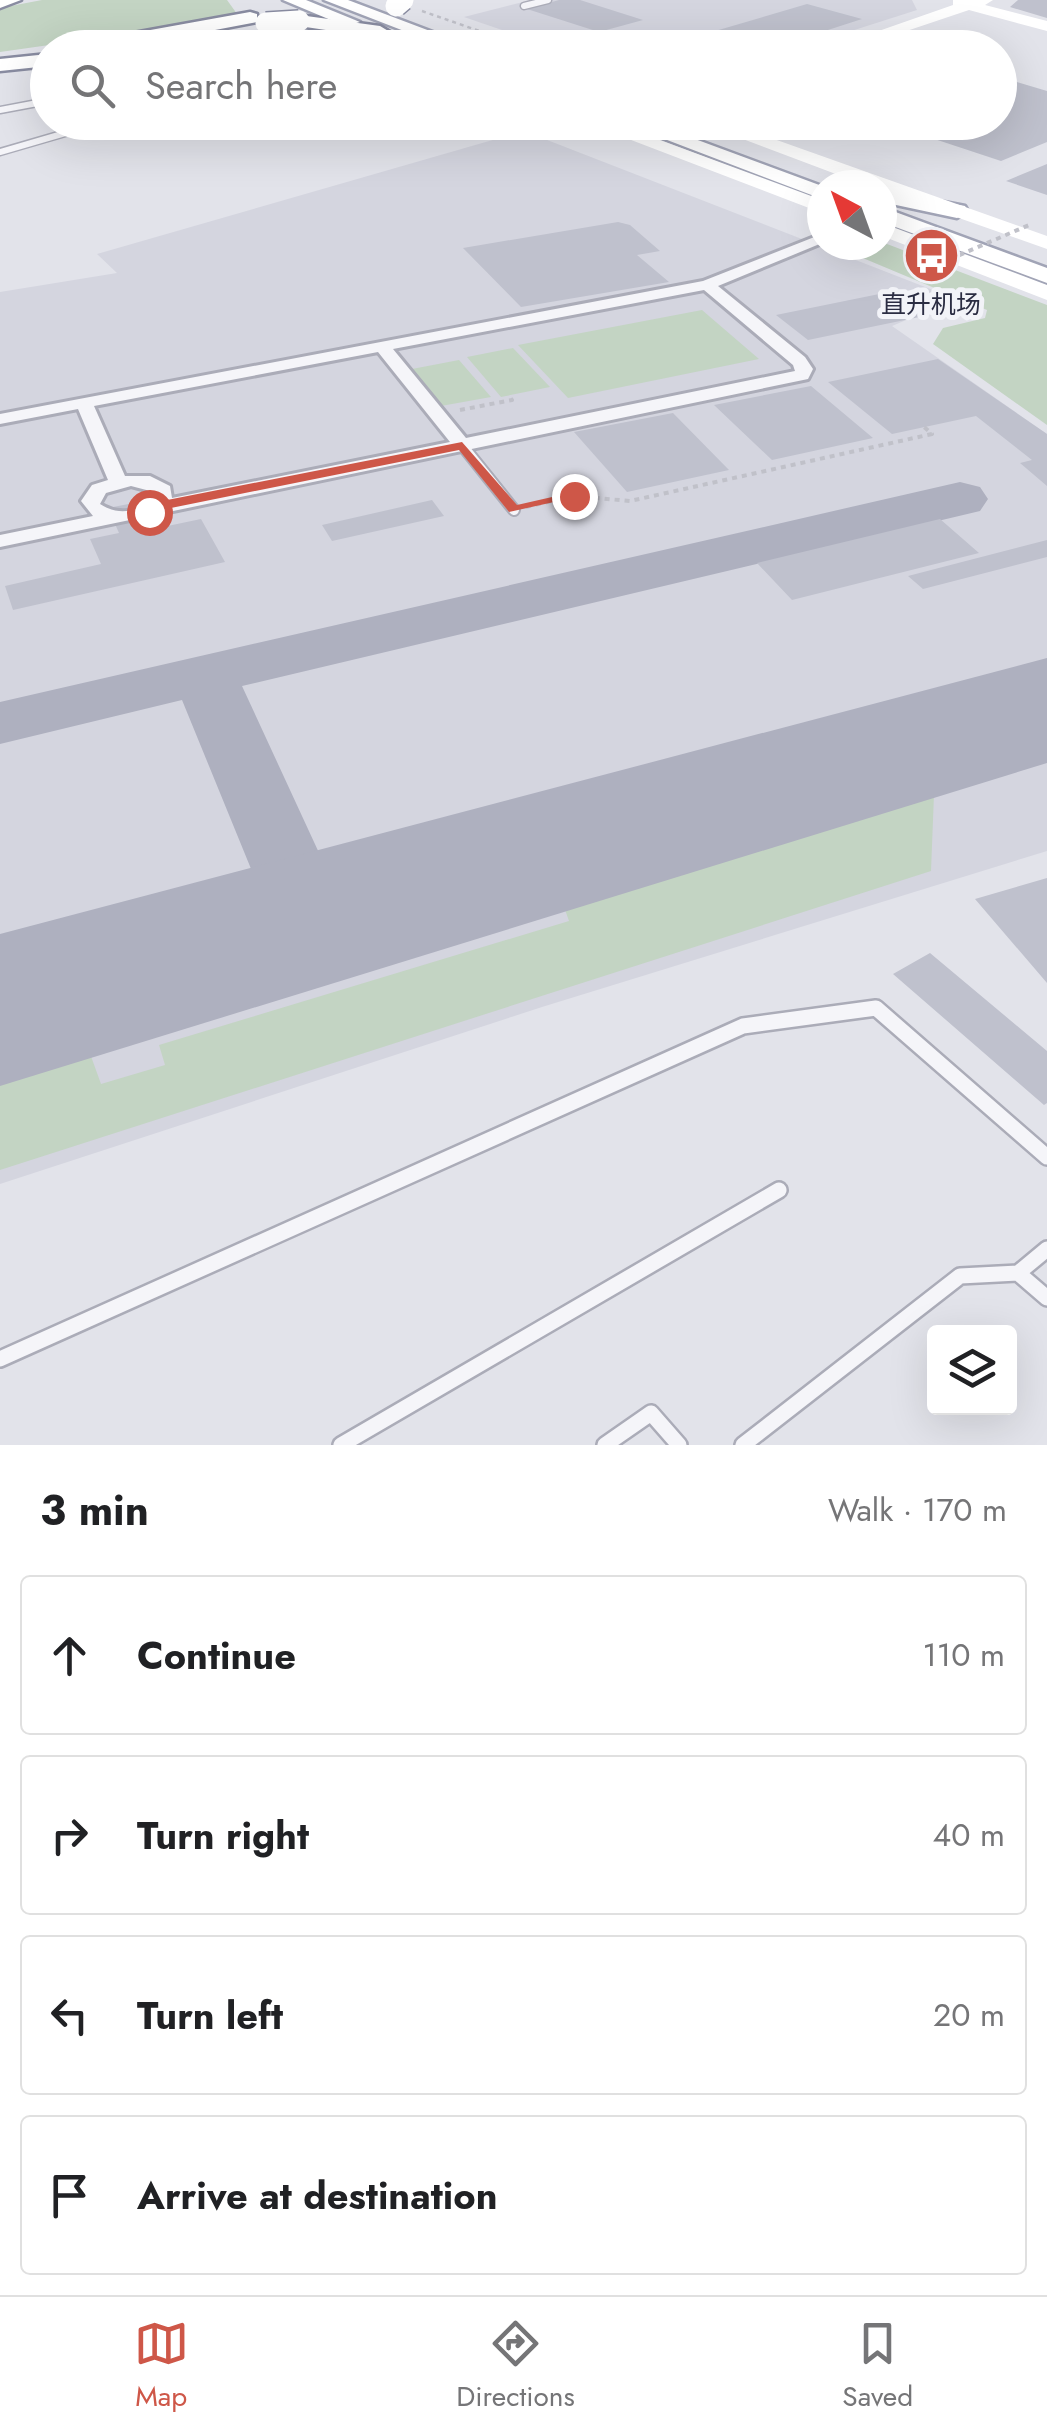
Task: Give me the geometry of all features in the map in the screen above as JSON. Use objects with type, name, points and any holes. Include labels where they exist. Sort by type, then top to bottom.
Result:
[{"type":"highway","points":[[0,2],[12,0]]},
{"type":"highway","points":[[209,30],[258,20],[271,0]]},
{"type":"highway","points":[[196,30],[258,20],[397,17]]},
{"type":"highway","points":[[3,63],[30,59]]},
{"type":"main road","points":[[291,0],[397,17]]},
{"type":"main road","points":[[332,0],[397,17],[426,30]]},
{"type":"main road","points":[[947,0],[1047,26]]},
{"type":"main road","points":[[894,30],[986,0]]},
{"type":"main road","points":[[656,140],[807,201]]},
{"type":"main road","points":[[662,140],[807,187]]},
{"type":"main road","points":[[727,140],[811,170]]},
{"type":"main road","points":[[758,140],[1047,244]]},
{"type":"main road","points":[[897,204],[957,211]]},
{"type":"main road","points":[[897,206],[1047,256]]},
{"type":"main road","points":[[897,208],[1047,276]]},
{"type":"main road","points":[[897,235],[1047,294]]},
{"type":"street","points":[[0,420],[707,284],[807,244]]},
{"type":"street","points":[[0,541],[802,376],[805,369],[798,361],[707,284]]},
{"type":"street","points":[[382,346],[462,446]]},
{"type":"street","points":[[84,402],[118,481]]},
{"type":"street","points":[[115,517],[96,512],[90,500],[99,489],[118,481],[140,480],[158,485],[164,495],[157,506]]},
{"type":"lane","points":[[524,6],[548,0]]},
{"type":"lane","points":[[0,110],[30,105]]},
{"type":"lane","points":[[0,152],[41,140]]},
{"type":"lane","points":[[462,446],[514,510]]},
{"type":"lane","points":[[0,1359],[742,1026],[876,1008],[1047,1157]]},
{"type":"lane","points":[[342,1445],[779,1190]]},
{"type":"lane","points":[[743,1445],[960,1276],[1018,1273],[1047,1249]]},
{"type":"lane","points":[[1018,1273],[1047,1298]]},
{"type":"lane","points":[[605,1445],[651,1413],[679,1445]]},
{"type":"path","points":[[397,17],[452,30]]},
{"type":"path","points":[[942,262],[1029,225]]},
{"type":"path","points":[[437,414],[512,400],[508,396]]},
{"type":"path","points":[[464,402],[469,408]]},
{"type":"path","points":[[514,510],[574,496],[630,501],[932,434],[924,427]]},
{"type":"shaded area","points":[[531,0],[912,0],[917,10],[854,30],[502,30],[464,17]]},
{"type":"shaded area","points":[[493,140],[547,140],[807,241],[807,260],[856,260],[956,299],[892,326],[1047,434],[1047,851],[542,1007],[0,1184],[0,292],[117,273],[97,254]]},
{"type":"green space","points":[[42,0],[227,0],[240,18],[155,30],[30,30],[30,48],[0,52],[0,8]]},
{"type":"green space","points":[[897,248],[1047,305],[1047,425],[933,344],[943,328],[985,318],[987,310],[868,260],[897,260]]},
{"type":"green space","points":[[702,310],[759,359],[568,398],[518,345]]},
{"type":"green space","points":[[513,348],[550,387],[501,397],[467,357]]},
{"type":"green space","points":[[459,360],[491,397],[441,406],[412,369]]},
{"type":"green space","points":[[935,769],[931,871],[0,1170],[0,1046],[79,1023],[101,1084],[165,1065],[159,1045],[569,921],[555,881]]},
{"type":"building","points":[[559,0],[580,0],[643,20],[593,30],[527,9]]},
{"type":"building","points":[[1018,0],[1047,0],[1047,18],[1010,7]]},
{"type":"building","points":[[807,4],[862,19],[828,30],[718,30]]},
{"type":"building","points":[[1017,82],[1047,91],[1047,142],[1001,161],[937,140],[1017,140]]},
{"type":"building","points":[[1047,164],[1047,195],[1006,181]]},
{"type":"building","points":[[618,222],[630,225],[660,251],[637,255],[669,282],[521,307],[463,248]]},
{"type":"building","points":[[894,291],[929,315],[808,340],[776,315]]},
{"type":"building","points":[[938,359],[1047,434],[1047,486],[1020,463],[1032,460],[976,416],[892,434],[828,382]]},
{"type":"building","points":[[811,386],[873,438],[772,460],[714,405]]},
{"type":"building","points":[[673,413],[729,470],[627,492],[574,432]]},
{"type":"building","points":[[432,500],[444,516],[332,541],[322,525]]},
{"type":"building","points":[[144,501],[158,528],[201,519],[225,562],[13,610],[5,586],[101,564],[90,539],[119,533],[108,508]]},
{"type":"building","points":[[940,519],[979,553],[792,600],[757,563]]},
{"type":"building","points":[[1047,540],[1047,557],[923,589],[908,576]]},
{"type":"building","points":[[1047,878],[1047,983],[975,899]]},
{"type":"building","points":[[930,953],[1047,1051],[1047,1103],[1044,1105],[893,974]]},
{"type":"taxiway","points":[[0,723],[960,499]]},
{"type":"taxiway","points":[[205,676],[311,920]]},
{"type":"runway","points":[[0,1010],[1047,709]]},
{"type":"place","name":"直升机场","points":[[931,255]]},
{"type":"route","points":[[149,512],[157,506],[462,446],[514,510],[574,496]]}]
